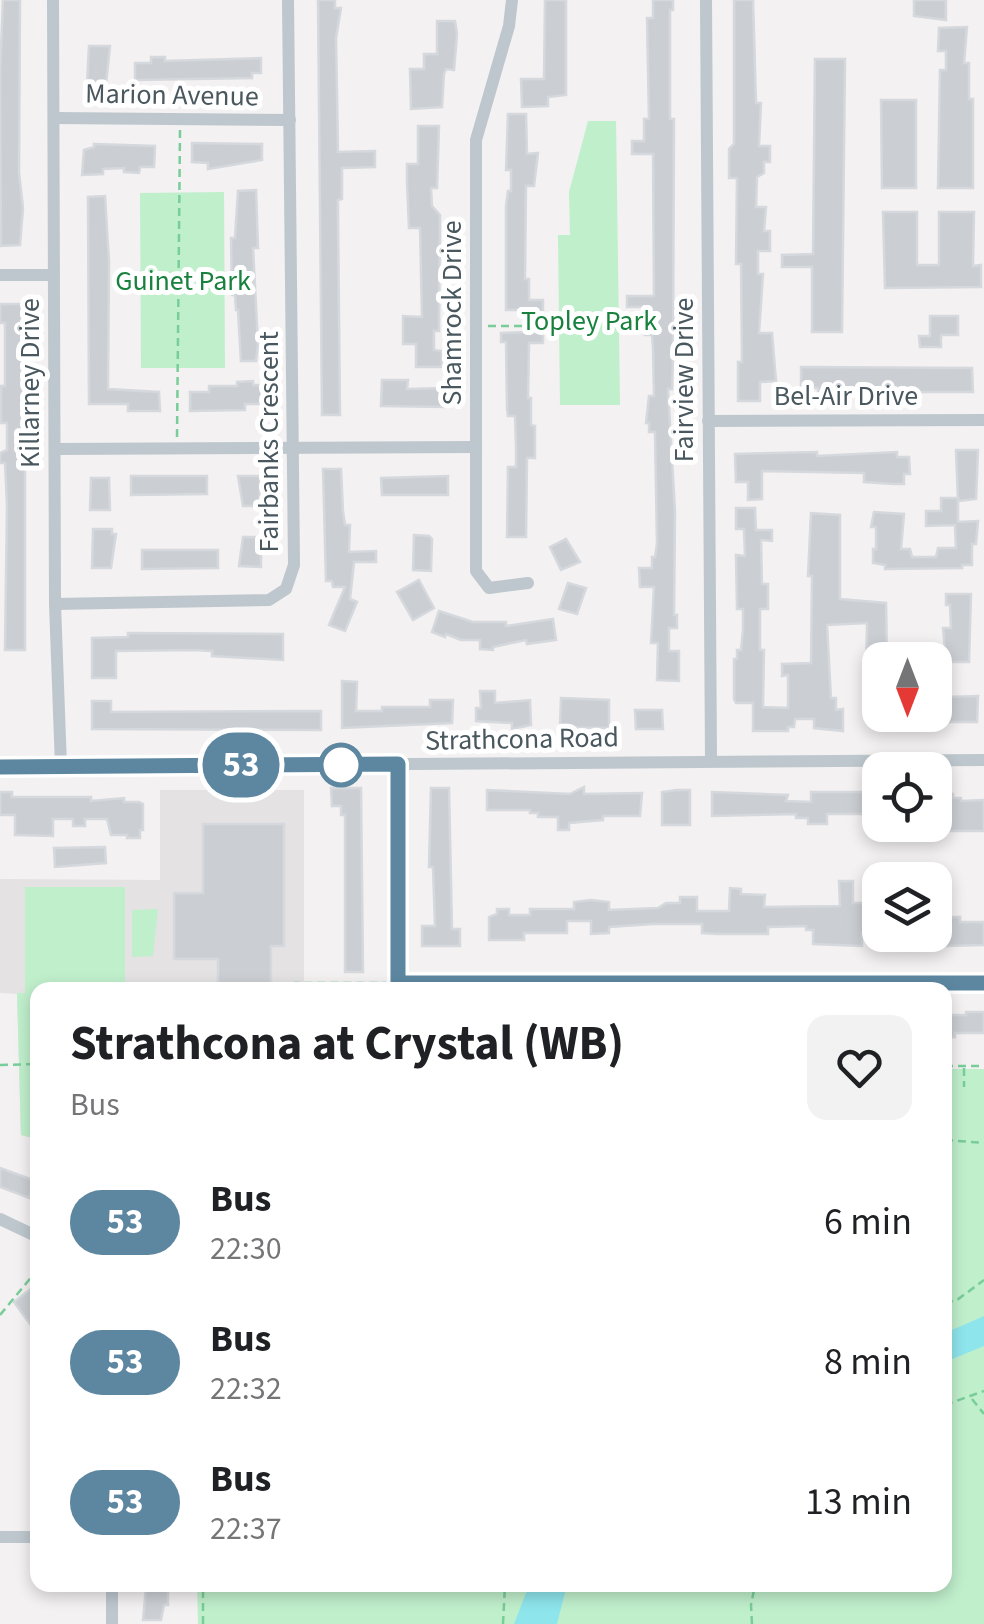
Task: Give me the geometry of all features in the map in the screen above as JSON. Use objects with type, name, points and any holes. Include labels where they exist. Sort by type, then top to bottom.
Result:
[{"type":"street","name":"Killarney Drive","points":[[54,0],[55,604],[60,766]]},
{"type":"street","name":"Fairbanks Crescent","points":[[55,604],[269,600],[286,589],[294,565],[288,0]]},
{"type":"street","name":"Shamrock Drive","points":[[512,0],[509,26],[476,140],[476,571],[490,588],[528,583]]},
{"type":"street","name":"Fairview Drive","points":[[706,0],[711,760]]},
{"type":"street","name":"Marion Avenue","points":[[54,118],[290,120]]},
{"type":"street","points":[[0,275],[54,275]]},
{"type":"street","name":"Bel-Air Drive","points":[[708,421],[984,420]]},
{"type":"street","points":[[54,449],[476,447]]},
{"type":"street","name":"Strathcona Road","points":[[0,767],[984,760]]},
{"type":"street","points":[[398,764],[398,982]]},
{"type":"street","points":[[952,983],[984,983]]},
{"type":"street","points":[[0,1219],[30,1233]]},
{"type":"street","points":[[0,1537],[30,1537]]},
{"type":"street","points":[[112,1592],[112,1624]]},
{"type":"path","points":[[177,448],[180,119]]},
{"type":"path","points":[[476,326],[567,326]]},
{"type":"path","points":[[0,1065],[30,1064]]},
{"type":"path","points":[[952,1066],[984,1066]]},
{"type":"path","points":[[964,1066],[964,1087]]},
{"type":"path","points":[[952,1141],[984,1143]]},
{"type":"path","points":[[0,1315],[30,1279]]},
{"type":"path","points":[[952,1301],[984,1280]]},
{"type":"path","points":[[952,1402],[984,1391]]},
{"type":"path","points":[[970,1398],[984,1414]]},
{"type":"path","points":[[203,1592],[203,1624]]},
{"type":"path","points":[[503,1624],[505,1592]]},
{"type":"path","points":[[752,1624],[754,1592]]},
{"type":"shaded area","points":[[160,790],[304,790],[304,982],[30,982],[30,1137],[21,1135],[17,994],[0,993],[0,879],[160,880]]},
{"type":"green space","name":"Topley Park","points":[[588,121],[616,121],[620,405],[560,405],[558,235],[570,235],[569,192]]},
{"type":"green space","name":"Guinet Park","points":[[224,192],[225,368],[141,368],[140,193]]},
{"type":"green space","points":[[25,887],[125,887],[125,982],[30,982],[30,1137],[21,1135],[17,993],[25,993]]},
{"type":"green space","points":[[158,909],[153,956],[132,957],[132,910]]},
{"type":"green space","points":[[952,1069],[984,1069],[984,1624],[198,1624],[197,1592],[952,1592]]},
{"type":"water","points":[[984,1316],[984,1346],[952,1359],[952,1330]]},
{"type":"water","points":[[526,1592],[565,1592],[557,1624],[514,1624]]},
{"type":"building","points":[[3,0],[20,0],[19,173],[23,208],[20,245],[1,246],[0,74]]},
{"type":"building","points":[[318,0],[335,0],[335,8],[341,8],[336,38],[338,152],[375,151],[375,167],[342,168],[342,199],[338,200],[340,415],[322,415]]},
{"type":"building","points":[[545,0],[566,0],[566,95],[548,97],[548,106],[522,107],[521,79],[544,79]]},
{"type":"building","points":[[653,0],[673,0],[673,357],[672,389],[668,389],[677,628],[669,628],[669,651],[679,651],[679,681],[657,680],[658,643],[651,643],[654,587],[640,587],[639,568],[652,568],[657,544],[655,432],[649,432],[646,423],[649,396],[654,396],[653,348],[652,335],[645,335],[646,307],[627,307],[627,296],[654,296],[653,154],[632,154],[632,141],[644,141],[644,119],[649,119],[647,18],[653,18]]},
{"type":"building","points":[[734,0],[753,0],[756,103],[761,103],[759,146],[770,146],[770,162],[764,162],[764,173],[757,177],[756,207],[766,207],[764,231],[770,231],[770,251],[758,251],[758,274],[763,274],[759,333],[772,333],[776,381],[760,382],[760,401],[738,401],[738,362],[742,362],[741,264],[736,264],[737,178],[729,178],[729,149],[734,144]]},
{"type":"building","points":[[914,0],[946,0],[946,20],[914,16]]},
{"type":"building","points":[[437,21],[455,21],[454,70],[446,69],[444,74],[442,107],[411,109],[410,69],[424,69],[424,54],[437,54]]},
{"type":"building","points":[[967,27],[964,63],[969,63],[969,99],[973,99],[973,188],[938,188],[940,70],[946,70],[946,51],[938,51],[939,28]]},
{"type":"building","points":[[89,46],[110,46],[106,85],[87,85]]},
{"type":"building","points":[[151,57],[165,57],[165,61],[261,58],[261,73],[252,73],[252,78],[135,80],[135,63],[151,63]]},
{"type":"building","points":[[815,59],[845,59],[842,332],[812,332],[812,267],[782,267],[782,255],[813,254]]},
{"type":"building","points":[[881,100],[916,100],[916,188],[882,188]]},
{"type":"building","points":[[508,114],[526,114],[527,154],[538,153],[534,186],[526,186],[525,279],[529,279],[529,300],[543,300],[543,343],[529,343],[528,398],[531,425],[535,426],[535,458],[527,458],[526,537],[507,537],[508,467],[516,467],[516,445],[515,416],[508,416],[507,409],[506,342],[501,342],[501,333],[527,332],[527,310],[506,310],[506,206],[511,191],[511,170],[506,170]]},
{"type":"building","points":[[418,126],[439,126],[437,188],[431,188],[432,206],[440,215],[439,331],[434,331],[434,350],[442,351],[442,367],[416,367],[416,344],[403,344],[403,316],[422,317],[420,228],[409,228],[407,182],[407,164],[418,164]]},
{"type":"building","points":[[192,143],[262,144],[262,160],[208,169],[208,163],[192,162]]},
{"type":"building","points":[[94,144],[155,146],[154,167],[140,167],[139,173],[124,172],[124,168],[82,175],[84,150]]},
{"type":"building","points":[[256,190],[258,248],[253,248],[258,345],[256,361],[241,361],[238,310],[232,295],[231,238],[235,238],[238,191]]},
{"type":"building","points":[[105,196],[108,389],[159,392],[160,411],[128,411],[128,404],[89,404],[88,197]]},
{"type":"building","points":[[883,212],[917,212],[917,265],[939,265],[939,212],[974,212],[973,266],[981,265],[981,287],[885,288]]},
{"type":"building","points":[[0,304],[21,304],[25,386],[25,650],[5,650],[7,506],[5,463],[0,463],[0,453],[7,450],[7,423],[1,423],[5,323],[0,323]]},
{"type":"building","points":[[930,316],[958,316],[958,335],[941,335],[941,347],[920,347],[919,336],[930,336]]},
{"type":"building","points":[[801,367],[972,368],[973,392],[818,392],[818,388],[801,388]]},
{"type":"building","points":[[382,380],[408,380],[407,389],[447,388],[447,407],[381,406]]},
{"type":"building","points":[[253,381],[253,385],[264,385],[264,404],[245,404],[245,410],[190,411],[190,392],[209,392],[209,386],[237,386],[237,382]]},
{"type":"building","points":[[956,450],[978,450],[976,499],[958,501]]},
{"type":"building","points":[[817,452],[817,456],[897,452],[897,457],[909,457],[910,474],[904,474],[904,484],[893,484],[864,482],[864,473],[762,471],[762,499],[748,500],[748,482],[736,482],[735,454]]},
{"type":"building","points":[[323,469],[341,469],[345,525],[350,525],[349,552],[376,551],[376,562],[354,562],[350,599],[357,602],[345,631],[329,625],[345,587],[333,587],[332,581],[326,581]]},
{"type":"building","points":[[131,476],[207,476],[207,494],[131,495]]},
{"type":"building","points":[[238,476],[260,476],[260,506],[243,506]]},
{"type":"building","points":[[448,476],[448,495],[382,495],[381,478]]},
{"type":"building","points":[[91,478],[109,478],[110,510],[90,510]]},
{"type":"building","points":[[941,498],[958,498],[958,522],[978,521],[972,565],[885,569],[885,565],[873,563],[874,512],[904,514],[901,549],[910,549],[912,557],[936,557],[938,548],[956,548],[955,525],[926,526],[926,511],[941,511]]},
{"type":"building","points":[[736,508],[755,508],[756,530],[772,530],[772,541],[761,540],[762,584],[768,584],[768,609],[760,609],[763,707],[788,708],[788,675],[782,676],[782,664],[811,663],[811,513],[840,515],[840,599],[886,603],[887,642],[867,642],[867,623],[827,625],[831,698],[836,698],[836,710],[843,709],[843,731],[814,728],[814,719],[795,719],[794,727],[788,727],[788,731],[753,731],[753,703],[736,703],[734,659],[737,650],[741,650],[743,609],[737,609],[736,555],[745,556],[744,529],[736,529]]},
{"type":"building","points":[[93,529],[112,529],[112,534],[116,534],[111,568],[92,568]]},
{"type":"building","points":[[414,535],[432,539],[431,571],[413,570]]},
{"type":"building","points":[[243,537],[261,537],[261,567],[239,566]]},
{"type":"building","points":[[566,539],[580,562],[561,570],[550,547]]},
{"type":"building","points":[[142,550],[218,550],[218,568],[142,569]]},
{"type":"building","points":[[419,580],[434,608],[413,620],[397,592]]},
{"type":"building","points":[[568,583],[586,588],[577,614],[559,609]]},
{"type":"building","points":[[946,594],[971,594],[969,662],[952,662],[952,642],[944,642],[943,628],[951,628],[950,605],[946,605]]},
{"type":"building","points":[[439,611],[473,622],[506,622],[506,626],[553,619],[556,640],[527,644],[526,640],[493,650],[480,649],[480,640],[461,640],[432,632]]},
{"type":"building","points":[[128,633],[283,634],[283,660],[212,656],[212,651],[194,650],[116,651],[116,678],[92,678],[92,638],[128,637]]},
{"type":"building","points":[[342,681],[357,682],[356,711],[430,707],[430,700],[453,700],[452,723],[342,728]]},
{"type":"building","points":[[480,691],[495,691],[495,703],[530,700],[531,725],[512,729],[512,723],[476,721],[476,708],[481,708]]},
{"type":"building","points":[[978,696],[977,722],[952,722],[952,697]]},
{"type":"building","points":[[561,698],[609,700],[609,728],[560,727]]},
{"type":"building","points":[[92,701],[111,701],[111,712],[321,711],[321,730],[92,729]]},
{"type":"building","points":[[635,710],[662,710],[663,729],[636,729]]},
{"type":"building","points":[[584,787],[584,794],[642,793],[640,816],[603,816],[603,820],[569,823],[569,830],[558,830],[558,817],[538,817],[538,813],[530,810],[487,810],[487,790],[570,794]]},
{"type":"building","points":[[331,788],[361,788],[363,972],[345,972],[345,815],[341,815],[341,806],[332,806]]},
{"type":"building","points":[[431,788],[449,788],[452,929],[460,929],[460,946],[422,946],[422,926],[435,926],[433,867],[429,867]]},
{"type":"building","points":[[690,790],[690,825],[662,825],[662,792]]},
{"type":"building","points":[[0,792],[12,792],[12,797],[91,797],[91,801],[124,798],[124,802],[143,804],[143,830],[140,838],[127,838],[111,835],[107,819],[85,819],[85,826],[73,826],[73,819],[53,819],[53,836],[15,835],[15,815],[0,815]]},
{"type":"building","points":[[712,792],[788,795],[786,801],[811,802],[811,792],[862,792],[862,814],[827,814],[827,824],[808,824],[808,818],[796,818],[796,814],[712,816]]},
{"type":"building","points":[[952,794],[961,801],[984,800],[984,831],[952,831]]},
{"type":"building","points":[[203,824],[284,824],[284,946],[271,946],[271,982],[218,982],[218,959],[174,959],[174,893],[203,893]]},
{"type":"building","points":[[105,847],[106,863],[55,867],[54,848]]},
{"type":"building","points":[[839,881],[853,881],[853,903],[862,903],[862,946],[813,944],[813,930],[806,930],[806,926],[768,927],[768,934],[716,934],[702,933],[702,924],[653,924],[609,927],[609,933],[591,934],[591,921],[567,921],[567,933],[524,933],[524,940],[489,940],[489,917],[497,914],[497,909],[509,909],[509,915],[530,915],[530,909],[574,909],[574,902],[591,900],[609,902],[609,910],[658,908],[666,903],[680,903],[680,897],[697,897],[697,911],[729,911],[730,888],[741,889],[741,894],[765,895],[764,907],[840,906]]},
{"type":"building","points":[[952,917],[960,917],[960,922],[984,922],[984,945],[952,946]]},
{"type":"building","points":[[984,1012],[984,1033],[955,1033],[952,1037],[952,1015]]},
{"type":"building","points":[[0,1168],[30,1179],[30,1196],[29,1198],[0,1187]]},
{"type":"building","points":[[30,1290],[30,1324],[14,1302]]},
{"type":"building","points":[[146,1592],[168,1592],[168,1605],[164,1605],[161,1620],[143,1620]]},
{"type":"bus line","name":"53","points":[[0,767],[398,764],[398,982]]},
{"type":"bus line","name":"53","points":[[952,983],[984,983]]}]
